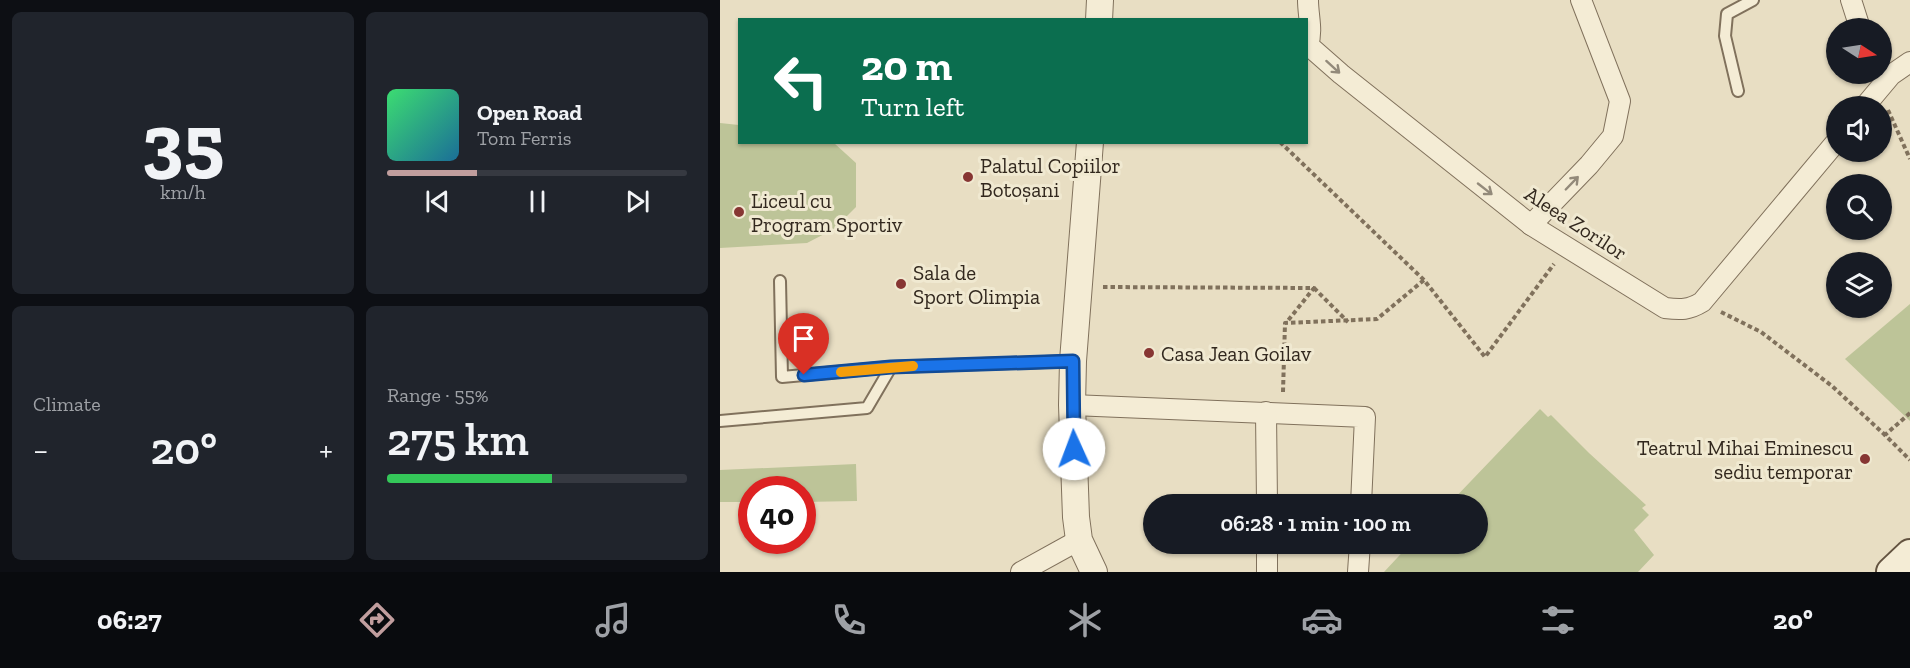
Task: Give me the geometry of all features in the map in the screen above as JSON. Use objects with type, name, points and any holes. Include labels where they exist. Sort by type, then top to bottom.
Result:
[{"type":"main road","points":[[1891,572],[1910,554]]},
{"type":"street","points":[[1099,18],[1100,0]]},
{"type":"street","name":"Aleea Zorilor","points":[[1308,0],[1308,18],[1312,33],[1308,45],[1341,74],[1532,225],[1665,308],[1690,309],[1702,302]]},
{"type":"street","points":[[1532,225],[1613,136],[1620,101],[1581,0]]},
{"type":"street","points":[[1851,0],[1857,18]]},
{"type":"street","points":[[1892,74],[1910,62]]},
{"type":"street","points":[[1090,144],[1073,361],[1072,405],[1076,517],[1079,540],[1094,572]]},
{"type":"street","points":[[1702,302],[1826,154]]},
{"type":"street","points":[[1072,405],[1365,417],[1361,494]]},
{"type":"street","points":[[1268,494],[1274,413]]},
{"type":"street","points":[[1021,572],[1079,540]]},
{"type":"street","points":[[1267,554],[1267,572]]},
{"type":"street","points":[[1358,572],[1359,554]]},
{"type":"lane","points":[[1738,91],[1725,36],[1726,14],[1753,0]]},
{"type":"lane","points":[[780,281],[782,377],[891,367],[1073,361]]},
{"type":"lane","points":[[720,421],[867,408],[891,367]]},
{"type":"path","points":[[1877,84],[1910,159]]},
{"type":"path","points":[[1282,144],[1424,280],[1485,357],[1567,246]]},
{"type":"path","points":[[1285,323],[1377,320],[1424,280]]},
{"type":"path","points":[[1080,286],[1314,288],[1348,322]]},
{"type":"path","points":[[1274,413],[1285,323],[1314,288]]},
{"type":"path","points":[[1702,302],[1761,332],[1832,386],[1910,460]]},
{"type":"path","points":[[1885,435],[1910,413]]},
{"type":"green space","points":[[720,123],[738,125],[738,144],[835,144],[856,163],[856,207],[834,229],[807,243],[720,248]]},
{"type":"green space","points":[[1910,304],[1910,421],[1845,359]]},
{"type":"green space","points":[[1540,409],[1548,417],[1551,415],[1646,505],[1642,508],[1649,515],[1634,530],[1654,555],[1638,572],[1384,572],[1401,554],[1488,554],[1488,494],[1459,494]]},
{"type":"green space","points":[[856,464],[857,501],[816,502],[816,476],[738,476],[738,502],[720,502],[720,470]]},
{"type":"slow traffic","points":[[841,372],[913,366]]},
{"type":"place","name":"Palatul Copiilor Botoșani","points":[[968,177]]},
{"type":"place","name":"Liceul cu Program Sportiv","points":[[739,212]]},
{"type":"place","name":"Sala de Sport Olimpia","points":[[901,284]]},
{"type":"place","name":"Casa Jean Goilav","points":[[1149,353]]},
{"type":"place","name":"Teatrul Mihai Eminescu sediu temporar","points":[[1865,459]]},
{"type":"route","points":[[804,375],[891,367],[1073,361],[1074,449]]}]
